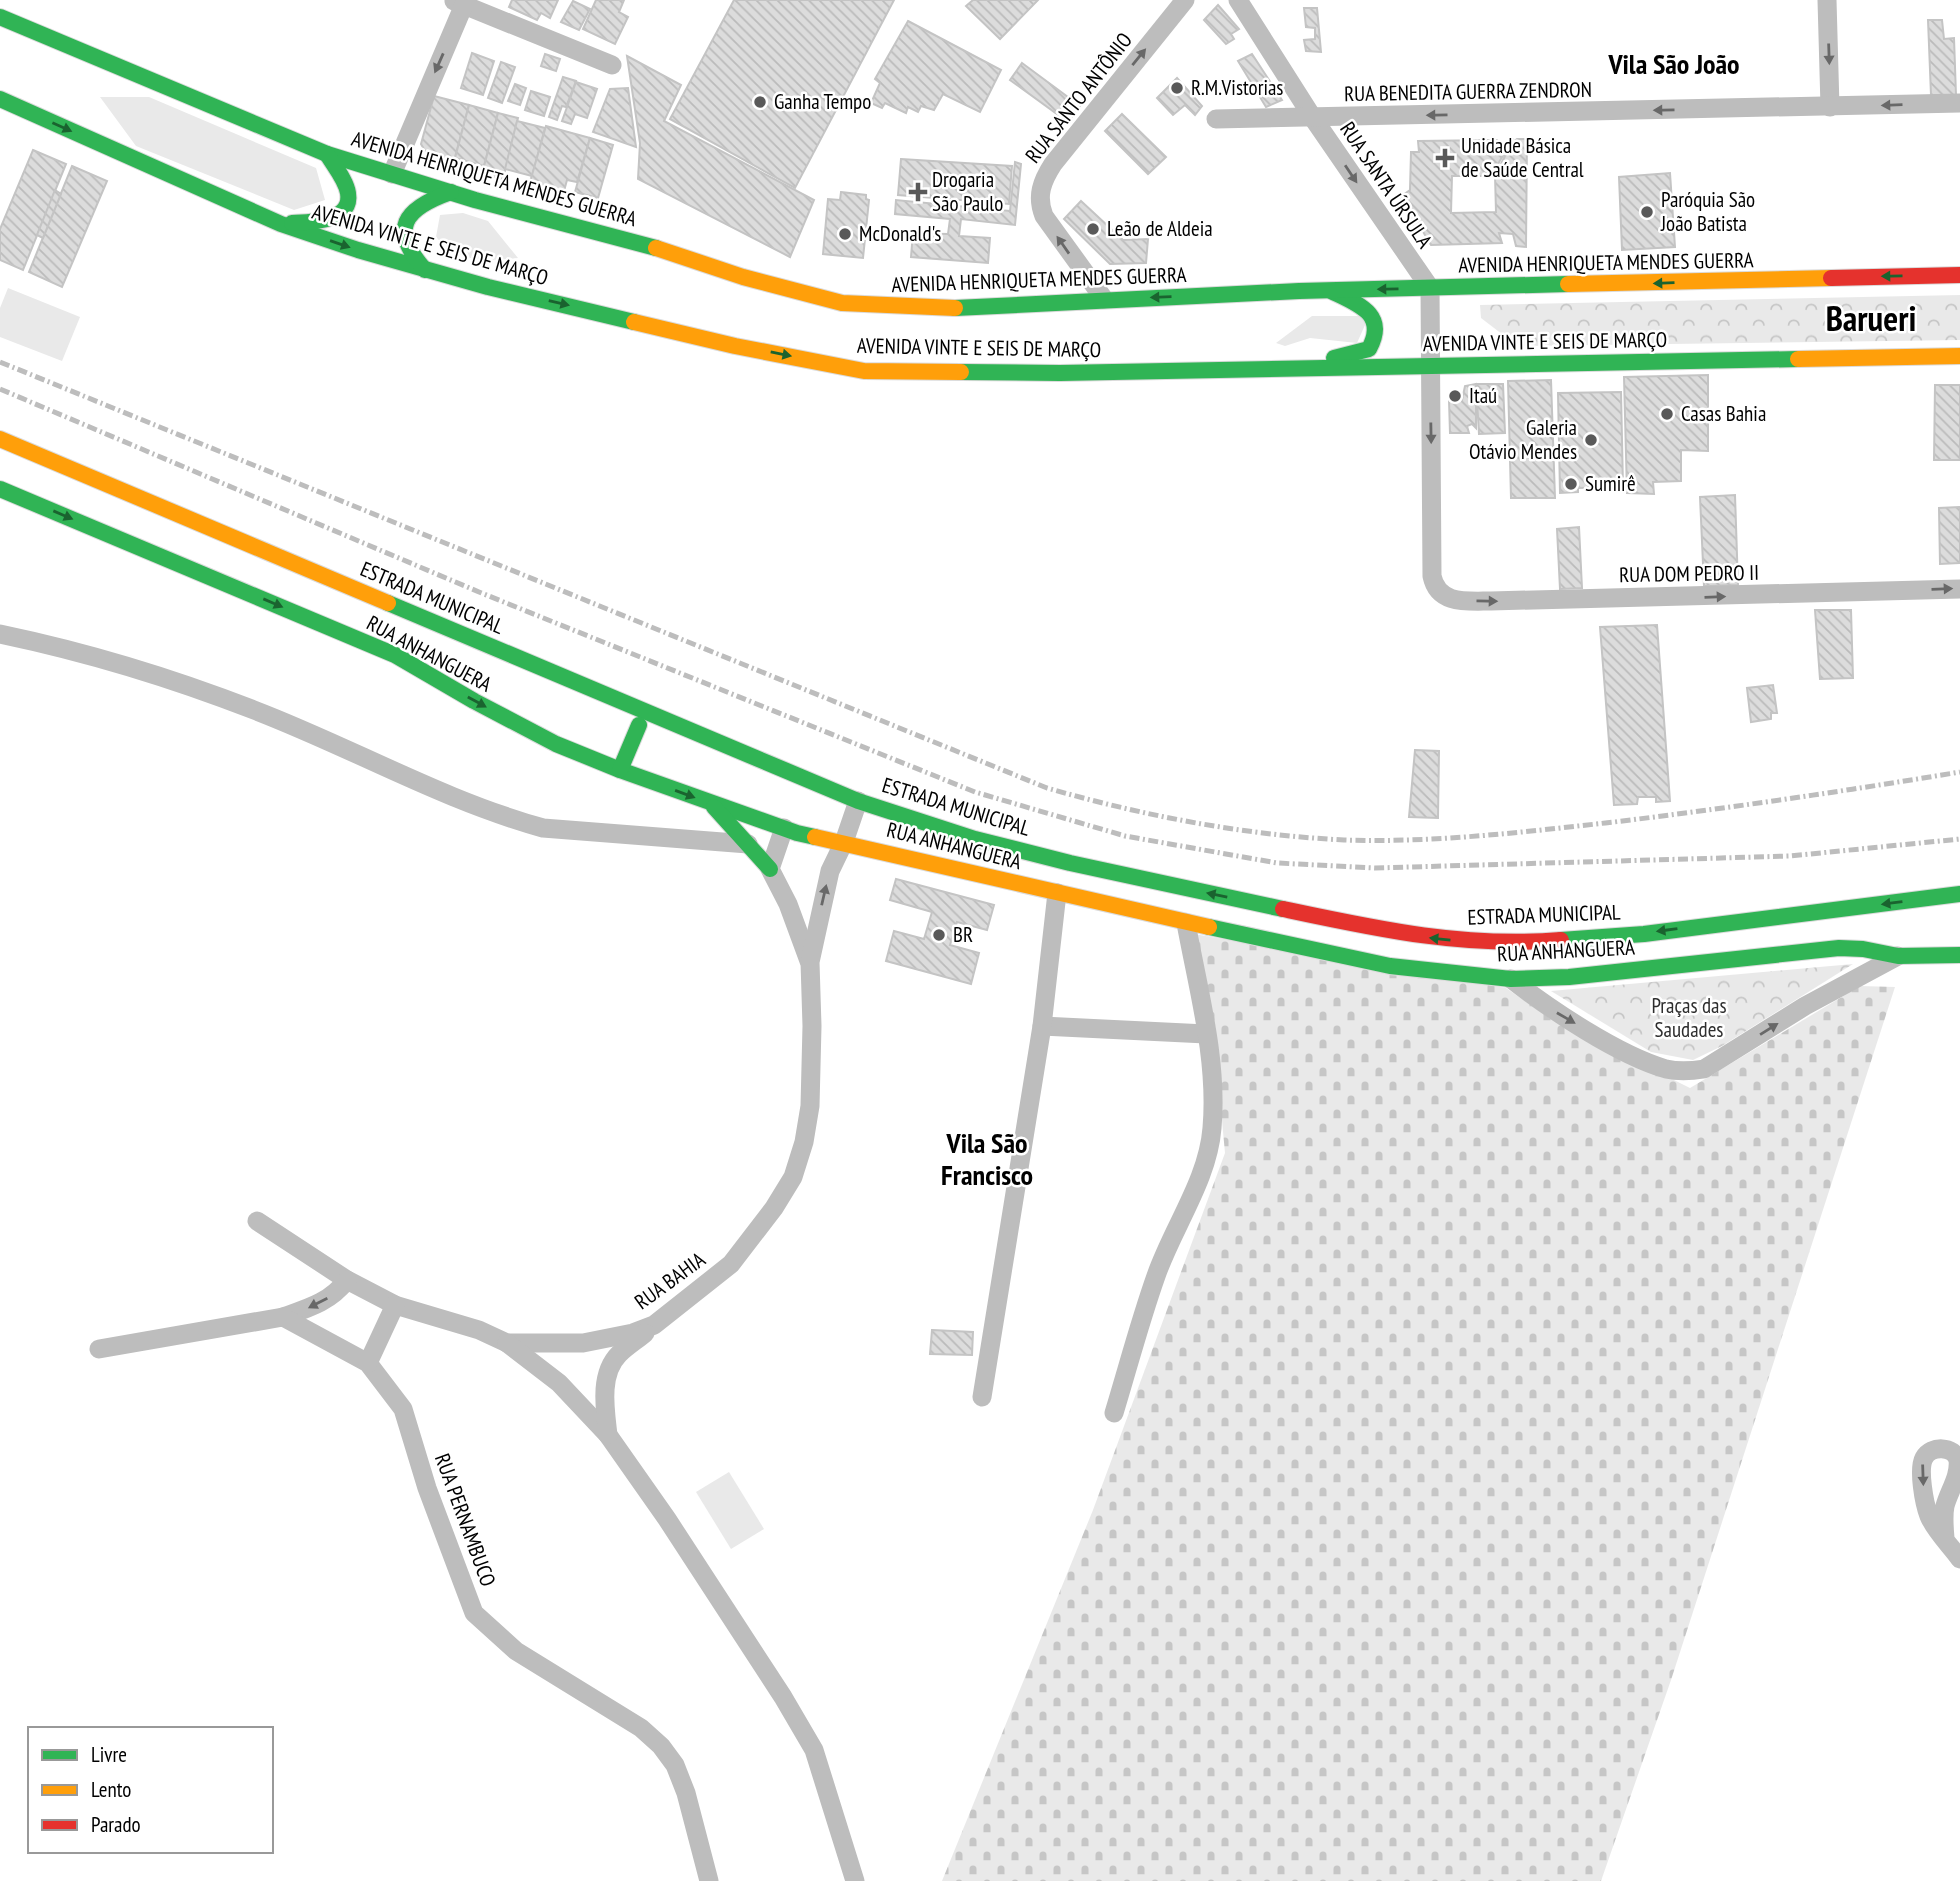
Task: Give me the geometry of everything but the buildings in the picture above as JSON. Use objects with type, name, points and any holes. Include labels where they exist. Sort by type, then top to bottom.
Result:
[{"type":"main road","name":"AVENIDA HENRIQUETA MENDES GUERRA","points":[[0,17],[327,154],[475,200],[640,243],[743,276],[842,303],[940,309],[1330,290],[1960,275]]},
{"type":"main road","name":"AVENIDA VINTE E SEIS DE MARÇO","points":[[0,99],[281,224],[425,270],[735,346],[864,370],[1060,373],[1960,356]]},
{"type":"main road","points":[[281,224],[325,220],[346,209],[348,191],[327,154]]},
{"type":"main road","points":[[425,270],[407,247],[405,225],[419,206],[432,198],[451,192]]},
{"type":"main road","points":[[1296,368],[1362,353],[1373,344],[1376,325],[1371,314],[1330,290]]},
{"type":"main road","name":"ESTRADA MUNICIPAL","points":[[0,439],[743,754],[838,798],[858,801],[975,839],[1070,863],[1364,926],[1432,938],[1485,943],[1541,942],[1644,934],[1960,894]]},
{"type":"main road","name":"RUA ANHANGUERA","points":[[0,489],[395,655],[556,744],[711,804],[790,830],[1186,923],[1390,966],[1511,979],[1569,977],[1839,948],[1863,949],[1898,956],[1960,955]]},
{"type":"main road","points":[[403,611],[444,639],[639,725],[709,751],[743,754]]},
{"type":"main road","points":[[620,770],[639,725]]},
{"type":"main road","points":[[711,804],[770,869]]},
{"type":"main road","points":[[790,830],[816,828],[823,822]]},
{"type":"street","name":"RUA SANTO ANTÔNIO","points":[[1104,299],[1044,216],[1040,206],[1043,179],[1185,0]]},
{"type":"street","name":"RUA SANTA ÚRSULA","points":[[1238,0],[1312,118],[1430,288]]},
{"type":"street","points":[[1827,0],[1830,107]]},
{"type":"street","points":[[391,174],[461,2],[612,65]]},
{"type":"street","name":"RUA BENEDITA GUERRA ZENDRON","points":[[1216,119],[1960,103]]},
{"type":"street","points":[[1429,365],[1430,288]]},
{"type":"street","name":"RUA DOM PEDRO II","points":[[1429,365],[1432,576],[1434,587],[1444,596],[1460,600],[1491,601],[1960,589]]},
{"type":"street","points":[[0,634],[150,674],[252,709],[393,772],[543,828],[748,844]]},
{"type":"street","points":[[810,961],[830,871],[844,842],[858,801]]},
{"type":"street","points":[[790,830],[770,869],[788,904],[810,961]]},
{"type":"street","points":[[982,1397],[1042,1026],[1057,893]]},
{"type":"street","points":[[1114,1413],[1156,1274],[1204,1164],[1212,1130],[1213,1091],[1206,1034],[1186,923]]},
{"type":"street","points":[[1511,979],[1545,1006],[1627,1052],[1667,1069],[1685,1072],[1704,1069],[1805,1006],[1898,956]]},
{"type":"street","name":"RUA BAHIA","points":[[257,1221],[347,1280],[395,1304],[479,1330],[507,1343],[583,1343],[633,1334],[654,1325],[731,1264],[774,1208],[793,1177],[804,1142],[810,1107],[810,961]]},
{"type":"street","points":[[1042,1026],[1206,1034]]},
{"type":"street","points":[[99,1349],[283,1317],[314,1307],[328,1299],[338,1292],[347,1280]]},
{"type":"street","points":[[368,1363],[395,1304]]},
{"type":"street","name":"RUA PERNAMBUCO","points":[[283,1317],[368,1363],[402,1409],[427,1488],[474,1613],[516,1651],[641,1728],[661,1746],[675,1765],[686,1793],[709,1881]]},
{"type":"street","points":[[608,1435],[605,1399],[608,1371],[619,1354],[654,1325]]},
{"type":"street","points":[[507,1343],[558,1383],[608,1435],[753,1650],[814,1750],[855,1881]]},
{"type":"street","points":[[1945,1538],[1960,1559]]},
{"type":"green space","points":[[100,97],[149,97],[316,168],[325,200],[294,210],[136,146]]},
{"type":"green space","points":[[463,213],[488,221],[518,258],[474,259],[445,246],[436,237],[440,215]]},
{"type":"green space","points":[[8,288],[80,317],[62,361],[0,337],[0,308]]},
{"type":"green space","points":[[1960,295],[1960,340],[1521,346],[1481,318],[1480,305]]},
{"type":"green space","points":[[1312,316],[1369,316],[1357,343],[1310,338],[1285,346],[1276,343]]},
{"type":"green space","points":[[1194,934],[1506,988],[1551,1019],[1690,1088],[1860,986],[1895,987],[1671,1680],[1601,1881],[942,1881],[1093,1510],[1225,1153],[1213,1023]]},
{"type":"green space","name":"Praças das Saudades","points":[[1853,964],[1722,1046],[1693,1060],[1651,1052],[1551,991]]},
{"type":"green space","points":[[729,1472],[764,1529],[731,1549],[696,1492]]},
{"type":"railway","points":[[0,362],[1047,788],[1194,823],[1269,834],[1344,840],[1479,836],[1657,817],[1960,772]]},
{"type":"railway","points":[[0,389],[479,592],[975,792],[1125,836],[1277,863],[1375,868],[1790,856],[1960,839]]},
{"type":"traffic: fast","points":[[0,17],[327,154],[475,200],[656,248]]},
{"type":"traffic: fast","points":[[0,99],[281,224],[358,250],[488,287],[634,322]]},
{"type":"traffic: fast","points":[[292,223],[329,218],[344,210],[348,203],[345,183],[327,154]]},
{"type":"traffic: fast","points":[[425,270],[407,243],[407,222],[412,213],[422,206],[451,192]]},
{"type":"traffic: fast","points":[[955,308],[1299,291],[1568,284]]},
{"type":"traffic: fast","points":[[1331,291],[1360,306],[1367,312],[1375,327],[1369,349],[1334,358]]},
{"type":"traffic: fast","points":[[961,372],[1060,373],[1798,359]]},
{"type":"traffic: fast","points":[[0,489],[395,655],[556,744],[620,770],[815,837]]},
{"type":"traffic: fast","points":[[388,603],[858,801],[975,839],[1070,863],[1283,909]]},
{"type":"traffic: fast","points":[[620,770],[639,725]]},
{"type":"traffic: fast","points":[[714,807],[770,869]]},
{"type":"traffic: fast","points":[[1561,940],[1644,934],[1960,894]]},
{"type":"traffic: fast","points":[[1209,927],[1390,966],[1511,979],[1569,977],[1839,948],[1863,949],[1898,956],[1960,955]]},
{"type":"traffic: slow","points":[[656,248],[743,277],[842,303],[955,308]]},
{"type":"traffic: slow","points":[[1568,284],[1831,278]]},
{"type":"traffic: slow","points":[[634,322],[735,346],[864,371],[961,372]]},
{"type":"traffic: slow","points":[[1798,359],[1960,356]]},
{"type":"traffic: slow","points":[[0,439],[388,603]]},
{"type":"traffic: slow","points":[[815,837],[1209,927]]},
{"type":"traffic: jam","points":[[1831,278],[1960,275]]},
{"type":"traffic: jam","points":[[1283,909],[1386,930],[1455,939],[1525,942],[1561,940]]},
{"type":"place","name":"R.M.Vistorias","points":[[1177,88]]},
{"type":"place","name":"Ganha Tempo","points":[[760,102]]},
{"type":"place","name":"Unidade Básica de Saúde Central","points":[[1445,158]]},
{"type":"place","name":"Drogaria São Paulo","points":[[918,192]]},
{"type":"place","name":"Paróquia São João Batista","points":[[1647,212]]},
{"type":"place","name":"Leão de Aldeia","points":[[1093,229]]},
{"type":"place","name":"McDonald's","points":[[845,234]]},
{"type":"place","name":"Itaú","points":[[1455,396]]},
{"type":"place","name":"Casas Bahia","points":[[1667,414]]},
{"type":"place","name":"Galeria Otávio Mendes","points":[[1591,440]]},
{"type":"place","name":"Sumirê","points":[[1571,484]]},
{"type":"place","name":"BR","points":[[939,935]]},
{"type":"district","name":"Vila São João","points":[[1674,64]]},
{"type":"district","name":"Barueri","points":[[1871,319]]},
{"type":"district","name":"Vila São Francisco","points":[[987,1159]]}]
